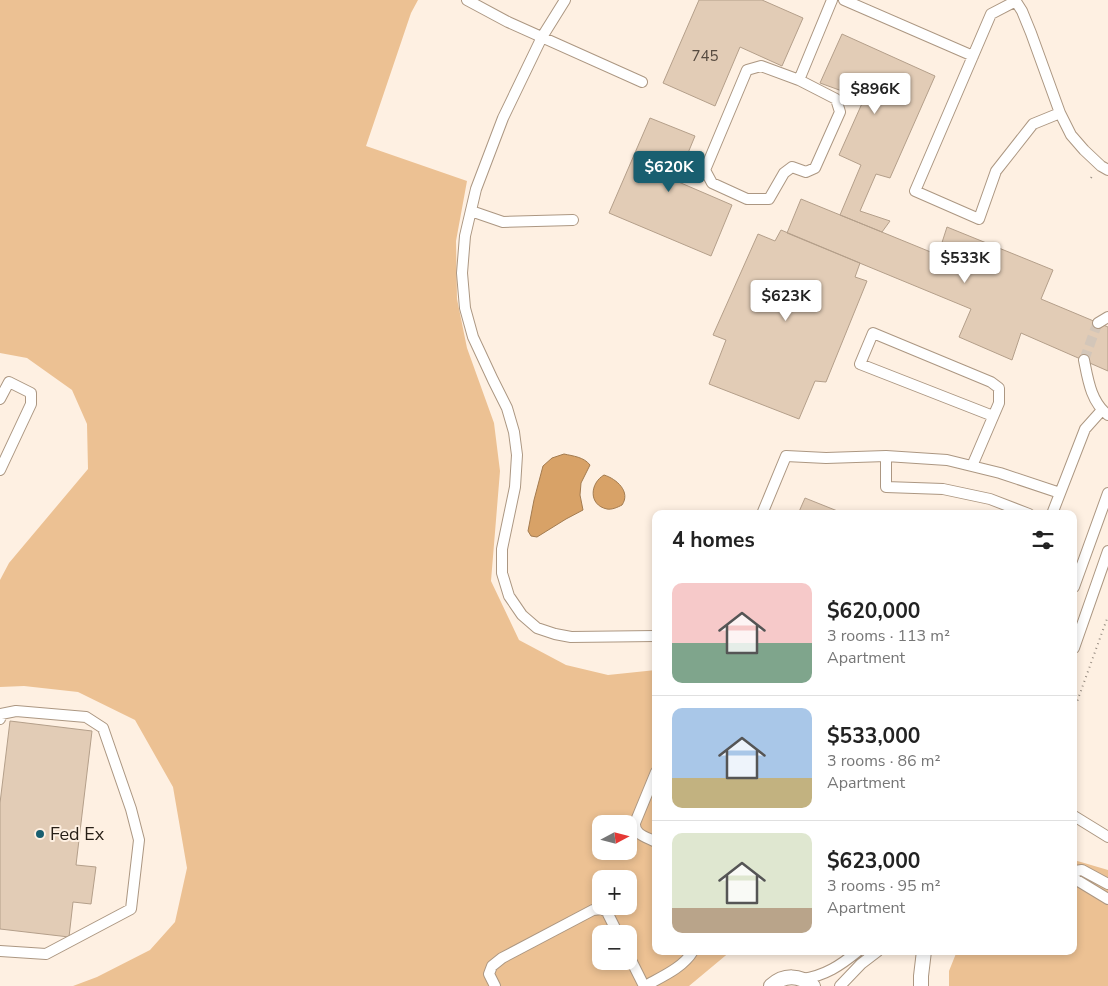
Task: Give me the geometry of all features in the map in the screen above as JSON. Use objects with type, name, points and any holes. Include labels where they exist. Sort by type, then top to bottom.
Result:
[{"type":"main road","points":[[921,986],[924,955]]},
{"type":"main road","points":[[771,986],[780,980],[795,978],[808,982]]},
{"type":"street","points":[[467,0],[508,22],[642,82]]},
{"type":"street","points":[[566,0],[542,37],[503,118],[476,189],[465,236],[462,273],[465,308],[473,337],[507,408],[514,432],[517,455],[515,487],[502,549],[502,573],[509,596],[522,615],[537,628],[555,634],[578,638],[652,636]]},
{"type":"street","points":[[799,80],[832,0]]},
{"type":"street","points":[[844,0],[973,56]]},
{"type":"street","points":[[1060,113],[1033,124],[996,171],[979,219],[915,191],[991,14],[1016,0],[1031,33],[1060,113],[1071,135],[1084,150],[1108,170]]},
{"type":"street","points":[[761,66],[799,80],[836,99],[840,112],[815,168],[806,172],[792,168],[784,173],[769,199],[747,199],[712,183],[706,170],[747,70],[761,66]]},
{"type":"street","points":[[471,211],[503,222],[573,220]]},
{"type":"street","points":[[1098,323],[1108,317]]},
{"type":"street","points":[[972,466],[999,403],[998,388],[991,382],[873,333],[860,364],[993,416]]},
{"type":"street","points":[[1054,510],[1085,429],[1105,413],[1090,389],[1084,360]]},
{"type":"street","points":[[0,400],[4,379],[31,393],[31,404],[0,470]]},
{"type":"street","points":[[764,510],[786,456],[826,458],[886,456],[947,460],[1000,473],[1060,493]]},
{"type":"street","points":[[886,456],[886,487],[943,489],[990,499],[1019,510]]},
{"type":"street","points":[[1077,579],[1108,494]]},
{"type":"street","points":[[1077,639],[1108,551]]},
{"type":"street","points":[[0,719],[1,714],[16,710],[86,717],[103,728],[131,809],[139,840],[130,909],[46,954],[0,951]]},
{"type":"street","points":[[652,782],[634,829],[638,834],[652,840]]},
{"type":"street","points":[[1077,818],[1108,837]]},
{"type":"street","points":[[1077,871],[1082,870],[1108,884]]},
{"type":"street","points":[[1077,880],[1108,900]]},
{"type":"street","points":[[495,986],[489,974],[492,966],[502,958],[593,910],[602,908],[608,912],[614,925]]},
{"type":"street","points":[[636,970],[644,986],[682,964],[690,955]]},
{"type":"street","points":[[808,982],[839,966],[853,955]]},
{"type":"street","points":[[840,986],[861,964],[873,955]]},
{"type":"path","points":[[1077,702],[1108,616]]},
{"type":"shaded area","points":[[0,0],[418,0],[411,13],[366,146],[467,181],[456,241],[457,299],[467,348],[494,423],[500,471],[491,581],[519,640],[566,665],[608,675],[652,670],[652,955],[726,955],[689,986],[73,986],[97,977],[150,950],[175,922],[187,868],[173,787],[135,720],[78,692],[24,686],[0,687],[0,580],[9,563],[88,469],[87,424],[72,390],[27,358],[0,353]]},
{"type":"shaded area","points":[[564,454],[575,456],[588,462],[590,465],[581,483],[580,495],[583,510],[537,537],[531,536],[528,531],[543,466],[552,458]]},
{"type":"shaded area","points":[[604,475],[618,483],[624,491],[625,495],[622,505],[609,509],[601,507],[594,499],[593,493],[596,483]]},
{"type":"shaded area","points":[[1077,861],[1108,870],[1108,986],[949,986],[949,971],[955,955],[1077,955]]},
{"type":"building","points":[[699,0],[762,0],[803,18],[782,66],[740,47],[715,106],[663,83]]},
{"type":"building","points":[[842,34],[935,76],[890,178],[876,174],[860,211],[890,221],[882,232],[840,215],[861,165],[839,155],[864,99],[820,83]]},
{"type":"building","points":[[650,118],[695,136],[681,170],[671,166],[667,177],[732,205],[711,256],[609,213]]},
{"type":"building","points":[[801,199],[938,255],[947,227],[1053,270],[1041,299],[1108,327],[1108,371],[1021,333],[1012,360],[959,337],[971,309],[787,233]]},
{"type":"building","points":[[781,230],[860,263],[855,277],[867,281],[826,382],[815,381],[799,419],[709,384],[726,340],[713,335],[758,234],[775,241]]},
{"type":"building","points":[[805,498],[835,510],[800,510]]},
{"type":"building","name":"Fed Ex","points":[[10,721],[92,731],[76,865],[96,867],[91,904],[73,902],[69,937],[0,929],[0,803]]},
{"type":"tunnel","points":[[1084,360],[1098,323]]},
{"type":"place","name":"Fed Ex","points":[[40,834]]}]
